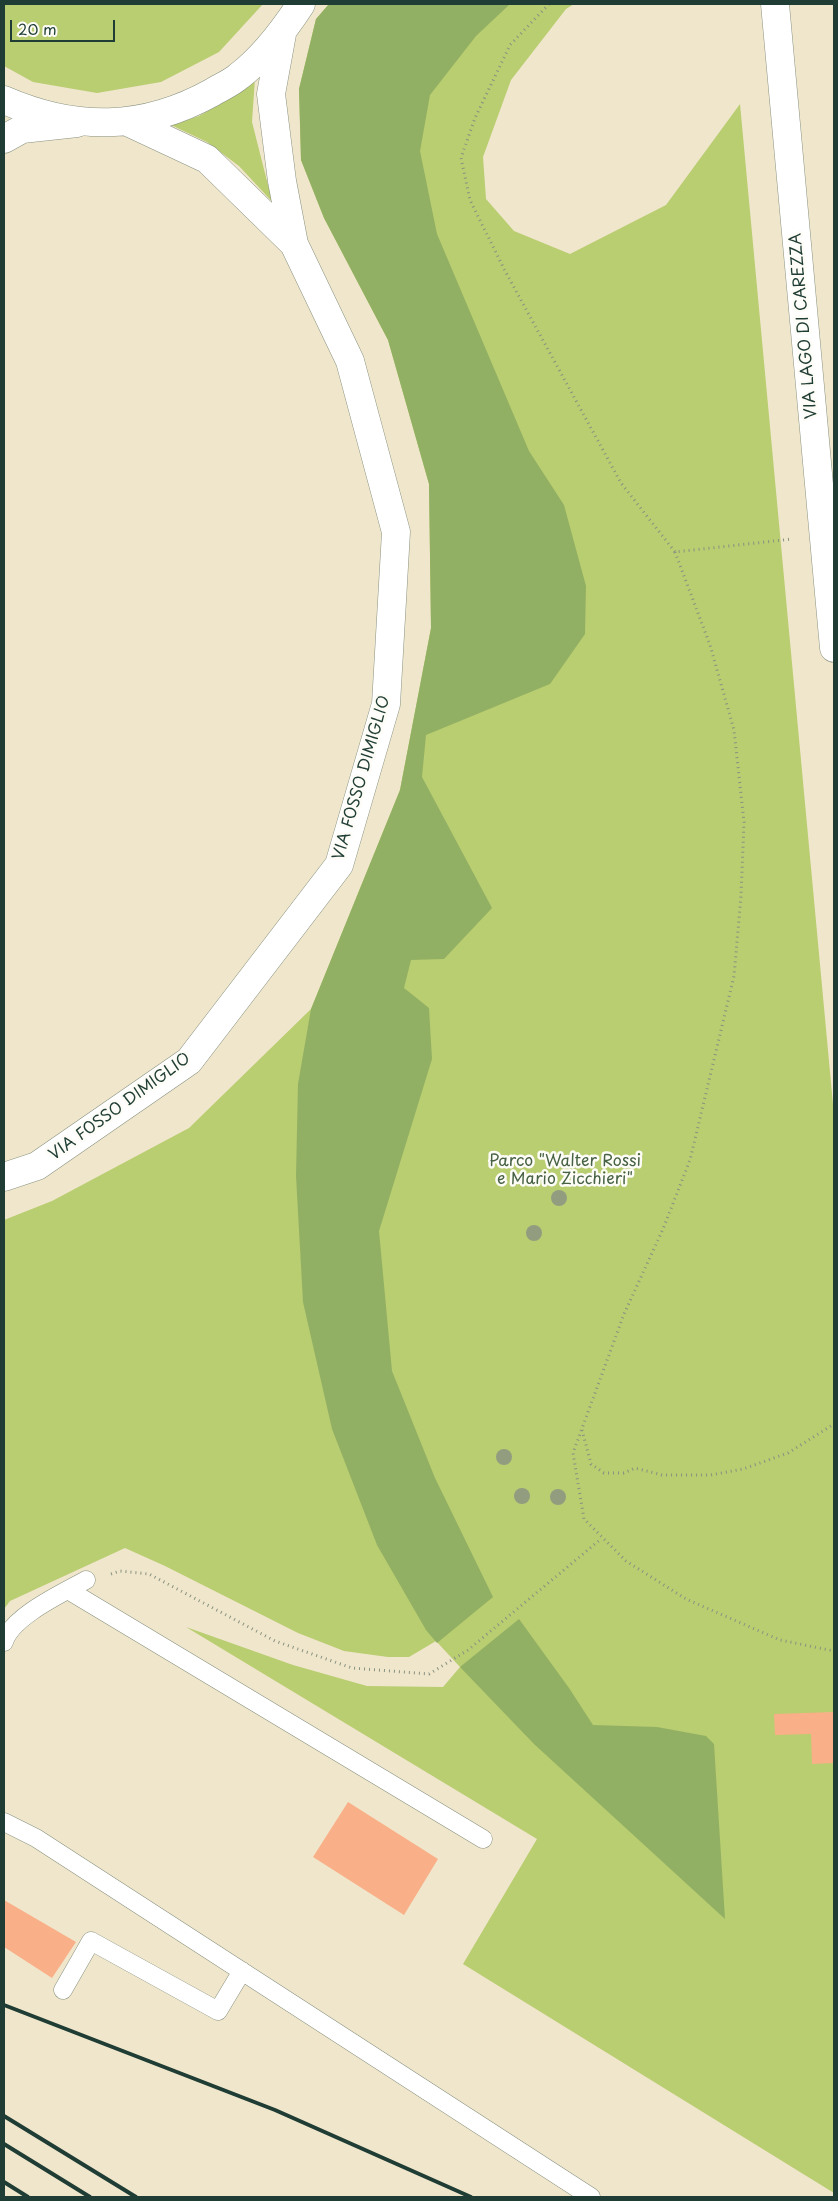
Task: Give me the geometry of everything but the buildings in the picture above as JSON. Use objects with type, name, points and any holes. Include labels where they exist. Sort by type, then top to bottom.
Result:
[{"type":"main road","points":[[4,138],[22,129],[80,122],[128,122],[187,106],[239,77],[282,34],[301,4]]},
{"type":"main road","name":"VIA LAGO DI CAREZZA","points":[[775,4],[829,535],[834,648]]},
{"type":"main road","name":"VIA FOSSO DIMIGLIO","points":[[4,1177],[37,1166],[189,1060],[339,865],[386,704],[396,532],[350,361],[294,244],[282,181],[271,94],[282,34]]},
{"type":"main road","points":[[4,100],[33,112],[80,122]]},
{"type":"main road","name":"VIA FOSSO DIMIGLIO","points":[[128,122],[207,159],[294,244]]},
{"type":"lane","points":[[4,1642],[6,1635],[32,1610],[86,1580]]},
{"type":"lane","points":[[68,1590],[483,1839]]},
{"type":"lane","points":[[4,1822],[36,1838],[591,2197]]},
{"type":"lane","points":[[62,1990],[91,1941],[218,2011],[242,1971]]},
{"type":"path","points":[[549,4],[510,44],[475,118],[461,158],[470,200],[504,269],[621,483],[675,552],[710,645],[734,730],[744,822],[741,896],[734,976],[690,1160],[663,1229],[624,1314],[573,1453],[584,1520],[626,1562],[686,1599],[780,1640],[834,1651]]},
{"type":"path","points":[[675,552],[829,535]]},
{"type":"path","points":[[581,1429],[591,1464],[604,1473],[624,1473],[635,1468],[662,1475],[712,1475],[743,1469],[788,1454],[834,1424]]},
{"type":"path","points":[[86,1580],[120,1571],[149,1574],[276,1642],[352,1668],[430,1674],[468,1650],[601,1539]]},
{"type":"green space","points":[[4,4],[263,4],[219,52],[161,82],[97,93],[33,82],[4,66]]},
{"type":"green space","name":"Parco \"Walter Rossi e Mario Zicchieri\"","points":[[329,4],[574,4],[566,9],[511,80],[483,157],[486,199],[514,231],[570,254],[666,205],[740,104],[834,1115],[834,2193],[463,1964],[537,1839],[186,1627],[293,1665],[367,1686],[443,1687],[460,1667],[436,1641],[409,1657],[388,1657],[344,1651],[298,1633],[125,1548],[10,1601],[4,1609],[4,1220],[52,1201],[189,1128],[311,1009],[400,790],[431,628],[429,484],[388,340],[324,218],[301,160],[299,89],[316,19]]},
{"type":"green space","points":[[329,4],[510,4],[476,36],[430,95],[420,151],[437,234],[529,451],[564,505],[586,586],[585,634],[550,684],[426,735],[422,777],[492,908],[444,959],[411,960],[404,988],[429,1008],[432,1059],[379,1231],[392,1371],[435,1478],[493,1597],[437,1643],[426,1630],[377,1545],[332,1429],[303,1302],[296,1176],[298,1084],[311,1009],[400,790],[431,628],[429,484],[388,340],[324,218],[301,160],[299,89],[316,19]]},
{"type":"green space","points":[[255,78],[252,122],[269,189],[279,209],[239,166],[207,142],[171,125],[199,116],[223,102]]},
{"type":"green space","points":[[519,1619],[569,1688],[593,1725],[657,1727],[706,1736],[714,1744],[725,1919],[534,1744],[460,1667]]},
{"type":"railway","points":[[4,2005],[275,2110],[471,2197]]},
{"type":"railway","points":[[4,2116],[136,2197]]},
{"type":"railway","points":[[4,2144],[90,2197]]},
{"type":"railway","points":[[4,2182],[28,2197]]}]
